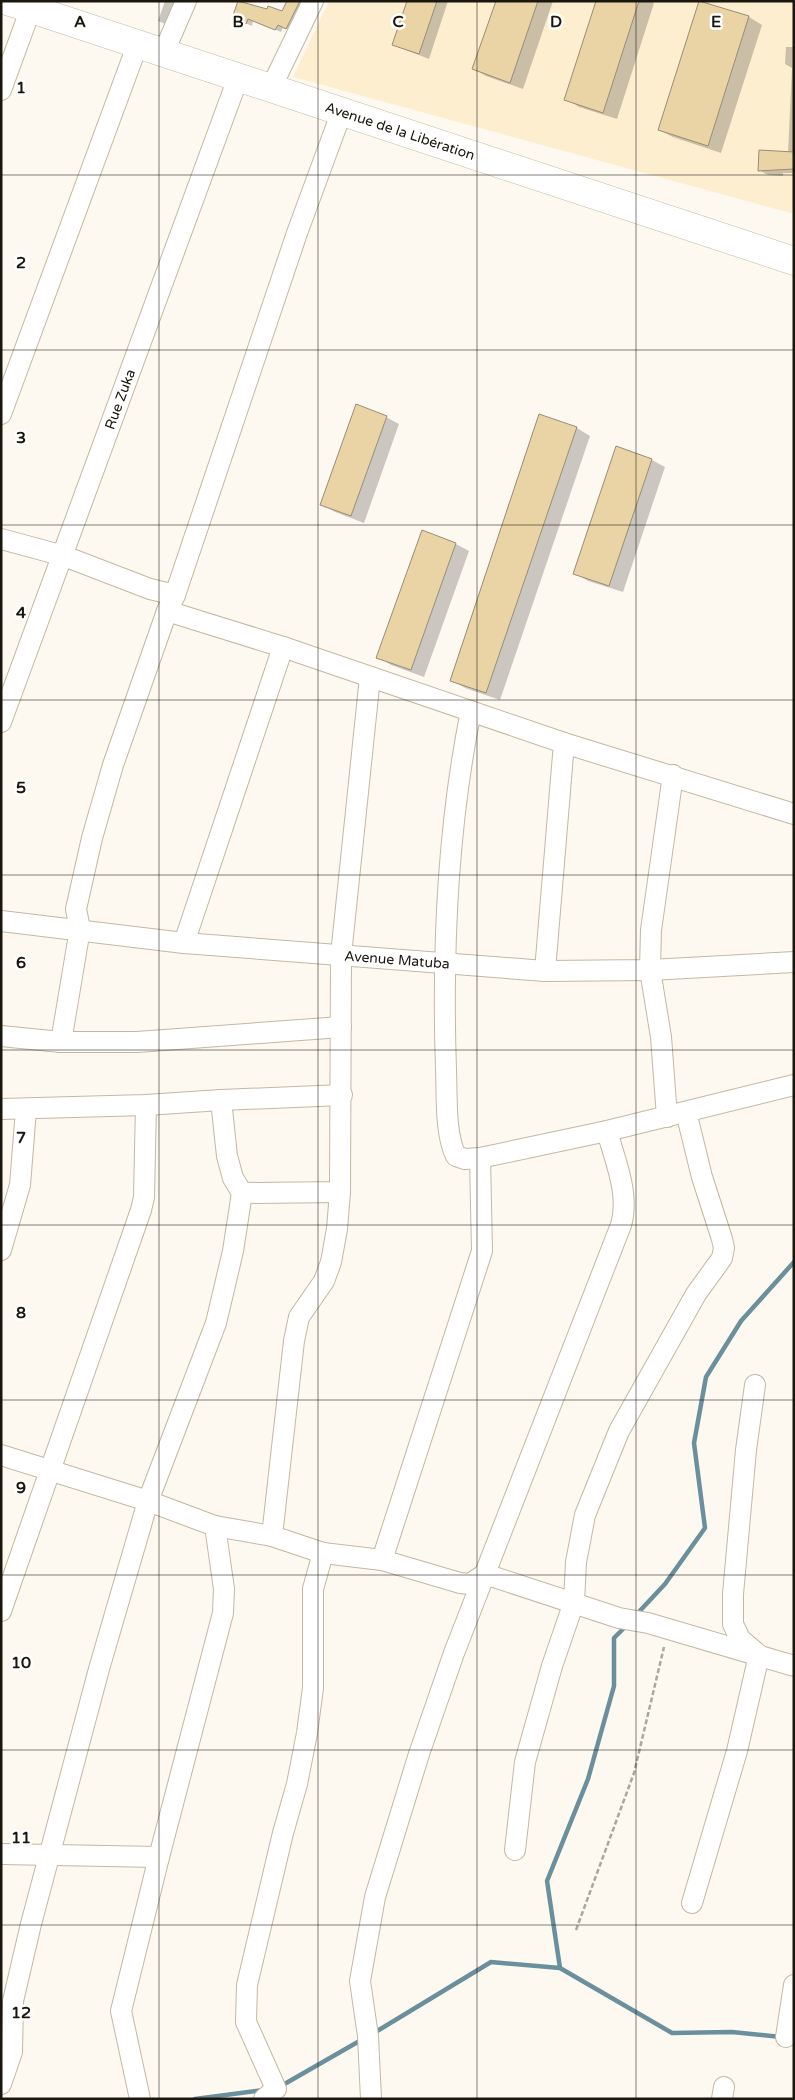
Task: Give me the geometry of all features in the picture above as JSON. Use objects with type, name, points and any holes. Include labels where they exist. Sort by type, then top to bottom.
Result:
[{"type":"highway","name":"Avenue de la Libération","points":[[19,5],[60,10],[137,46],[342,111],[794,261]]},
{"type":"street","points":[[163,54],[186,1]]},
{"type":"street","points":[[271,88],[314,1]]},
{"type":"street","points":[[1,90],[19,5]]},
{"type":"street","points":[[1,414],[137,46]]},
{"type":"street","name":"Rue Zuka","points":[[1,722],[64,556],[238,78]]},
{"type":"street","points":[[61,1042],[80,929],[76,908],[92,838],[113,765],[171,603],[297,233],[342,111]]},
{"type":"street","points":[[1,539],[64,556],[150,589],[171,603],[283,647],[564,743],[673,775],[794,814]]},
{"type":"street","points":[[184,943],[283,647]]},
{"type":"street","points":[[272,1536],[294,1342],[299,1317],[324,1281],[331,1262],[337,1229],[340,1192],[342,1095],[341,955],[370,677]]},
{"type":"street","points":[[471,711],[457,789],[444,963],[446,1078],[451,1146],[456,1156],[465,1159],[480,1158],[607,1131],[794,1085]]},
{"type":"street","points":[[545,971],[564,743]]},
{"type":"street","points":[[667,1117],[661,1037],[650,970],[650,930],[673,775]]},
{"type":"street","name":"Avenue Matuba","points":[[1,921],[184,943],[545,971],[650,970],[794,962]]},
{"type":"street","points":[[1,1036],[61,1042],[137,1042],[341,1027]]},
{"type":"street","points":[[1,1109],[26,1110],[342,1095]]},
{"type":"street","points":[[1,2084],[12,2052],[13,2001],[49,1854],[148,1501],[216,1323],[233,1251],[242,1193],[233,1178],[227,1156],[221,1100]]},
{"type":"street","points":[[1,1611],[141,1210],[144,1197],[146,1105]]},
{"type":"street","points":[[1,1250],[20,1185],[26,1110]]},
{"type":"street","points":[[515,1850],[525,1762],[552,1666],[574,1602],[576,1562],[585,1515],[619,1431],[696,1294],[722,1258],[724,1248],[722,1239],[702,1177],[686,1112]]},
{"type":"street","points":[[370,2099],[368,2036],[360,1981],[375,1897],[419,1754],[454,1653],[623,1218],[624,1196],[607,1131]]},
{"type":"street","points":[[382,1560],[482,1251],[480,1158]]},
{"type":"street","points":[[242,1193],[340,1192]]},
{"type":"street","points":[[755,1385],[746,1450],[733,1594],[733,1624],[740,1639],[759,1655]]},
{"type":"street","points":[[1,1455],[148,1501],[215,1526],[272,1536],[323,1553],[382,1560],[460,1584],[470,1584],[486,1574],[619,1618],[648,1623],[668,1631],[794,1666]]},
{"type":"street","points":[[140,2099],[121,2011],[223,1613],[224,1589],[215,1526]]},
{"type":"street","points":[[264,2099],[276,2089],[246,2022],[247,1985],[282,1833],[297,1784],[307,1733],[313,1688],[313,1589],[323,1553]]},
{"type":"street","points":[[692,1903],[737,1751],[759,1655]]},
{"type":"street","points":[[1,1854],[159,1857]]},
{"type":"street","points":[[786,2037],[794,1984]]},
{"type":"path","points":[[576,1930],[634,1773],[668,1631]]},
{"type":"shaded area","points":[[329,1],[794,1],[794,214],[293,77]]},
{"type":"building","points":[[238,1],[267,9],[268,6],[282,11],[287,1],[300,1],[286,29],[278,25],[275,30],[248,19],[246,24],[232,18]]},
{"type":"building","points":[[407,1],[437,1],[419,54],[392,45]]},
{"type":"building","points":[[496,1],[538,1],[510,83],[472,69]]},
{"type":"building","points":[[596,1],[639,1],[603,113],[564,100]]},
{"type":"building","points":[[699,1],[749,16],[708,146],[658,130]]},
{"type":"building","points":[[759,150],[794,152],[794,169],[758,171]]},
{"type":"building","points":[[356,404],[387,416],[351,516],[320,505]]},
{"type":"building","points":[[539,414],[577,427],[486,693],[450,681]]},
{"type":"building","points":[[616,446],[652,459],[609,586],[573,574]]},
{"type":"building","points":[[422,530],[456,543],[411,670],[376,658]]},
{"type":"waterway","points":[[636,1615],[665,1584],[705,1528],[694,1443],[706,1377],[741,1321],[794,1262]]},
{"type":"waterway","points":[[560,1968],[547,1881],[588,1779],[614,1686],[614,1638],[626,1626]]},
{"type":"waterway","points":[[374,2033],[491,1962],[560,1968],[672,2033],[732,2032],[781,2037]]},
{"type":"waterway","points":[[281,2086],[363,2039]]},
{"type":"waterway","points":[[195,2099],[264,2090]]}]
